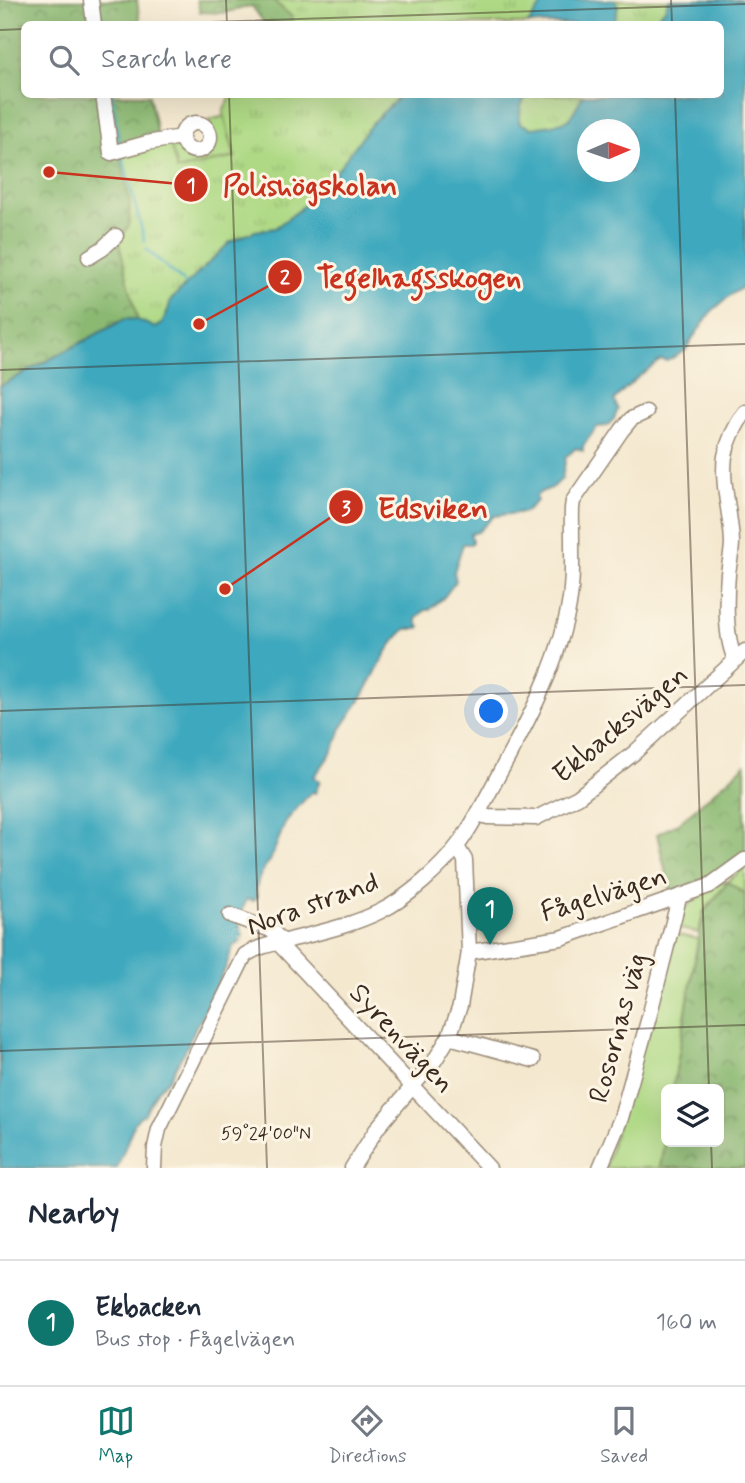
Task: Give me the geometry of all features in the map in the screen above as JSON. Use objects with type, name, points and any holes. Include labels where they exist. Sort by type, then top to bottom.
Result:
[{"type":"street","points":[[91,0],[94,21]]},
{"type":"street","points":[[104,98],[111,153],[181,137]]},
{"type":"street","points":[[89,257],[116,236]]},
{"type":"street","name":"Nora strand","points":[[154,1168],[159,1129],[245,955],[261,946],[357,921],[382,911],[423,881],[457,847],[478,814],[523,729],[555,657],[568,613],[573,500],[631,419],[646,412]]},
{"type":"street","points":[[740,655],[731,650],[728,628],[728,577],[732,546],[725,463],[736,426],[745,412]]},
{"type":"street","name":"Ekbacksvägen","points":[[478,814],[488,817],[536,818],[578,797],[634,753],[740,655]]},
{"type":"street","points":[[352,1168],[378,1127],[435,1060],[449,1037],[460,1006],[469,952],[465,860],[457,847]]},
{"type":"street","name":"Fågelvägen","points":[[469,952],[561,938],[709,886],[745,860]]},
{"type":"street","name":"Rosornas väg","points":[[600,1168],[621,1118],[679,898]]},
{"type":"street","name":"Syrenvägen","points":[[230,915],[271,930],[489,1168]]},
{"type":"street","points":[[449,1037],[533,1060]]},
{"type":"green space","points":[[0,0],[137,0],[140,21],[21,21],[21,98],[150,98],[167,180],[162,323],[125,319],[0,386]]},
{"type":"green space","points":[[197,0],[545,0],[530,21],[263,21],[252,6],[223,13],[200,12]]},
{"type":"green space","points":[[273,0],[735,0],[714,21],[293,21],[292,17]]},
{"type":"green space","points":[[230,98],[637,98],[605,119],[577,119],[577,137],[158,405],[119,243],[129,225],[130,203],[120,155],[170,142],[177,170],[235,157],[223,111]]},
{"type":"green space","points":[[225,116],[240,122],[248,155],[167,180],[159,145],[181,142],[187,151],[201,155],[209,149],[213,141],[209,120]]},
{"type":"green space","points":[[745,765],[745,850],[717,872],[671,895],[657,834],[679,823]]},
{"type":"green space","points":[[745,867],[745,894],[728,882],[703,913],[699,933],[676,928],[683,909]]},
{"type":"green space","points":[[728,882],[745,894],[745,1168],[660,1168],[663,1147],[724,1147],[724,1084],[674,1084],[703,913]]},
{"type":"green space","points":[[673,934],[698,939],[674,1084],[661,1084],[661,1147],[663,1147],[660,1168],[605,1168]]},
{"type":"water","points":[[545,0],[614,0],[618,6],[615,21],[530,21]]},
{"type":"water","points":[[669,0],[745,0],[745,286],[712,311],[686,350],[667,361],[661,360],[614,400],[618,409],[614,419],[607,426],[597,427],[583,446],[583,451],[576,448],[566,457],[562,479],[536,496],[537,501],[525,512],[494,516],[478,532],[470,534],[472,544],[463,544],[454,572],[456,581],[444,597],[417,618],[420,627],[406,629],[390,647],[340,730],[334,749],[314,777],[320,781],[315,793],[311,792],[286,821],[270,861],[259,877],[257,896],[254,901],[247,899],[243,908],[239,925],[243,935],[239,943],[233,946],[201,1020],[169,1079],[157,1091],[144,1115],[135,1122],[117,1168],[0,1168],[0,386],[125,319],[138,320],[156,328],[166,316],[171,300],[230,242],[255,231],[275,228],[299,210],[338,169],[373,122],[398,98],[525,98],[521,106],[519,123],[532,128],[569,120],[581,98],[724,98],[724,21],[654,21]]},
{"type":"waterway","points":[[99,10],[100,18]]},
{"type":"waterway","points":[[113,98],[120,147]]},
{"type":"waterway","points":[[122,155],[145,242]]},
{"type":"waterway","points":[[146,249],[186,284]]},
{"type":"place","name":"Polishögskolan","points":[[49,172]]},
{"type":"place","name":"Tegelhagsskogen","points":[[199,324]]},
{"type":"place","name":"Edsviken","points":[[225,589]]},
{"type":"place","name":"Ekbacken","points":[[490,945]]}]
